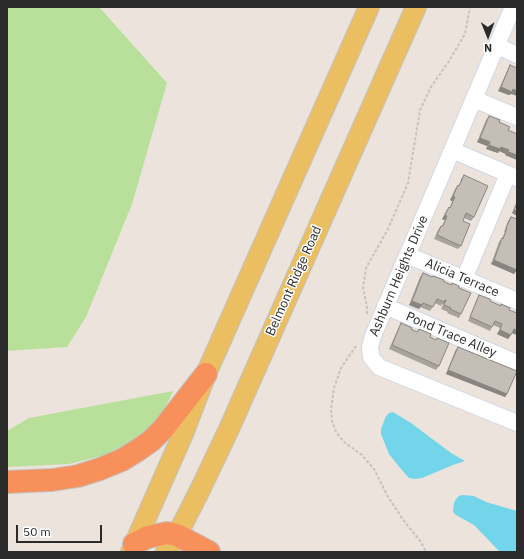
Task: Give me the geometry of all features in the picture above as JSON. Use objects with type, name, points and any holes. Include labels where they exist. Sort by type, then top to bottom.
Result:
[{"type":"highway","points":[[7,482],[52,480],[78,476],[122,460],[145,446],[163,429],[206,374]]},
{"type":"highway","points":[[132,548],[148,537],[167,533],[172,543],[209,552]]},
{"type":"main road","points":[[132,548],[183,434],[206,374],[369,7]]},
{"type":"main road","name":"Belmont Ridge Road","points":[[172,543],[199,492],[229,429],[416,7]]},
{"type":"street","name":"Ashburn Heights Drive","points":[[513,7],[373,336],[370,347],[371,357],[379,367],[516,420]]},
{"type":"street","points":[[497,46],[517,55]]},
{"type":"street","points":[[474,99],[517,117]]},
{"type":"street","points":[[452,150],[512,176],[464,279]]},
{"type":"street","name":"Alicia Terrace","points":[[408,255],[517,301]]},
{"type":"street","name":"Pond Trace Alley","points":[[386,306],[517,363]]},
{"type":"green space","points":[[7,7],[99,7],[167,83],[132,204],[86,317],[67,347],[7,351]]},
{"type":"green space","points":[[173,391],[157,426],[121,451],[69,464],[7,467],[7,431],[29,418]]},
{"type":"water","points":[[393,412],[411,423],[451,453],[465,461],[422,478],[409,478],[389,454],[381,434],[381,429],[386,416]]},
{"type":"water","points":[[462,495],[474,496],[486,502],[517,511],[517,552],[500,552],[474,525],[453,512],[456,499]]},
{"type":"building","points":[[510,65],[517,68],[517,91],[513,89],[512,92],[501,87]]},
{"type":"building","points":[[489,116],[500,120],[499,122],[510,127],[508,130],[517,134],[517,155],[508,152],[509,150],[501,147],[500,149],[489,145],[490,142],[480,138]]},
{"type":"building","points":[[464,175],[488,186],[474,217],[466,213],[463,221],[470,224],[461,246],[437,235],[441,226],[443,226],[447,216],[445,215],[449,207],[450,208],[455,197],[453,196]]},
{"type":"building","points":[[517,203],[517,211],[514,210]]},
{"type":"building","points":[[511,217],[517,219],[517,270],[494,260]]},
{"type":"building","points":[[423,273],[444,280],[443,281],[451,285],[452,283],[471,293],[461,314],[444,305],[446,300],[444,302],[437,299],[433,307],[412,301]]},
{"type":"building","points":[[479,295],[490,299],[490,301],[501,306],[501,304],[510,308],[509,310],[517,313],[517,330],[514,329],[511,335],[500,330],[502,324],[495,321],[492,327],[470,317]]},
{"type":"building","points":[[401,323],[417,332],[419,329],[431,334],[430,337],[436,340],[437,338],[449,343],[439,366],[392,345]]},
{"type":"building","points":[[458,347],[517,371],[507,394],[448,370]]}]
